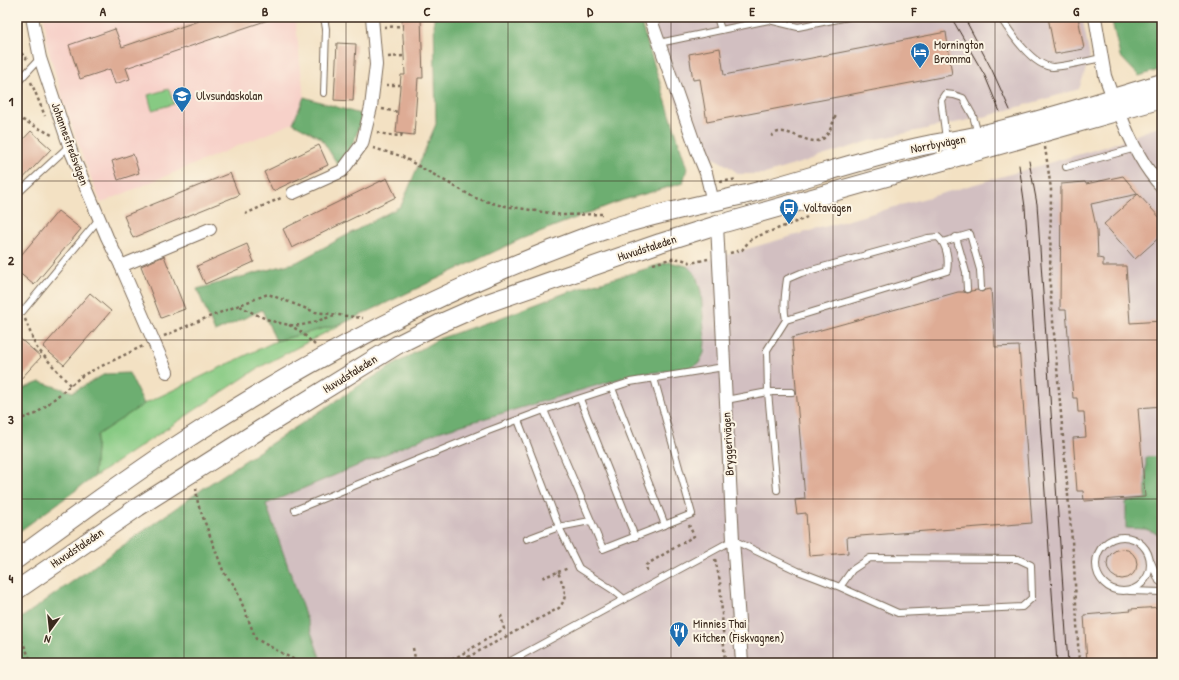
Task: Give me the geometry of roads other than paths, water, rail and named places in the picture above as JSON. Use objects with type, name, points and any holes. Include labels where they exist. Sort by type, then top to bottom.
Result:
[{"type":"main road","name":"Norrbyvägen","points":[[717,225],[1116,104],[1162,83]]},
{"type":"main road","name":"Norrbyvägen","points":[[713,202],[918,147],[978,136],[1116,104],[1162,99]]},
{"type":"main road","points":[[713,202],[717,225]]},
{"type":"main road","name":"Huvudstaleden","points":[[17,559],[124,481],[239,405],[313,362],[390,321],[473,282],[598,233],[664,213],[713,202]]},
{"type":"main road","name":"Huvudstaleden","points":[[17,590],[138,507],[397,345],[482,304],[717,225]]},
{"type":"street","name":"Johannesfredsvägen","points":[[32,17],[40,58],[68,144],[106,238],[121,266],[166,372]]},
{"type":"street","points":[[650,17],[696,151],[706,173],[713,202]]},
{"type":"street","points":[[1095,17],[1105,76],[1116,104],[1136,148],[1155,179],[1162,187]]},
{"type":"street","points":[[293,193],[342,171],[362,144],[371,107],[376,65],[373,22]]},
{"type":"street","name":"Bryggerivägen","points":[[717,225],[733,540],[743,663]]},
{"type":"street","points":[[121,266],[210,229]]},
{"type":"lane","points":[[324,17],[326,29],[324,94]]},
{"type":"lane","points":[[717,17],[721,30]]},
{"type":"lane","points":[[660,43],[769,20],[798,27],[848,17]]},
{"type":"lane","points":[[1000,17],[1017,43],[1040,63],[1052,67],[1102,58]]},
{"type":"lane","points":[[17,83],[40,58]]},
{"type":"lane","points":[[946,141],[940,100],[945,94],[963,98],[973,116],[978,136]]},
{"type":"lane","points":[[17,194],[68,144]]},
{"type":"lane","points":[[1066,167],[1136,148]]},
{"type":"lane","points":[[22,312],[99,219]]},
{"type":"lane","points":[[943,242],[970,234],[980,270],[981,288]]},
{"type":"lane","points":[[777,490],[768,392],[767,350],[786,320],[947,271],[949,262],[943,242],[938,237],[928,238],[801,273],[787,280],[784,312],[786,320]]},
{"type":"lane","points":[[956,237],[966,272],[967,289]]},
{"type":"lane","points":[[295,510],[544,410],[630,382],[724,367]]},
{"type":"lane","points":[[544,410],[602,549],[692,514],[654,378]]},
{"type":"lane","points":[[612,388],[665,525]]},
{"type":"lane","points":[[726,400],[768,392],[792,392]]},
{"type":"lane","points":[[580,399],[635,537]]},
{"type":"lane","points":[[518,420],[559,527],[580,568],[624,599]]},
{"type":"lane","points":[[527,539],[559,527],[590,521]]},
{"type":"lane","points":[[1162,583],[1159,581],[1146,550],[1137,540],[1122,537],[1111,540],[1103,546],[1096,558],[1097,572],[1105,585],[1115,590],[1162,592]]},
{"type":"lane","points":[[507,663],[733,540],[798,571],[898,612],[1022,607],[1032,598],[1031,565],[1018,559],[870,558],[852,570],[840,587]]},
{"type":"lane","points":[[1127,591],[1140,586],[1149,574],[1150,562]]},
{"type":"tram line","points":[[951,17],[985,76],[1000,112]]},
{"type":"tram line","points":[[964,17],[992,70],[1010,110]]},
{"type":"tram line","points":[[1029,161],[1037,204],[1068,663]]},
{"type":"tram line","points":[[1019,165],[1025,207],[1057,663]]},
{"type":"place","name":"Mornington Bromma","points":[[920,69]]},
{"type":"place","name":"Ulvsundaskolan","points":[[182,113]]},
{"type":"place","name":"Voltavägen","points":[[789,225]]},
{"type":"place","name":"Minnies Thai Kitchen (Fiskvagnen)","points":[[679,648]]}]
